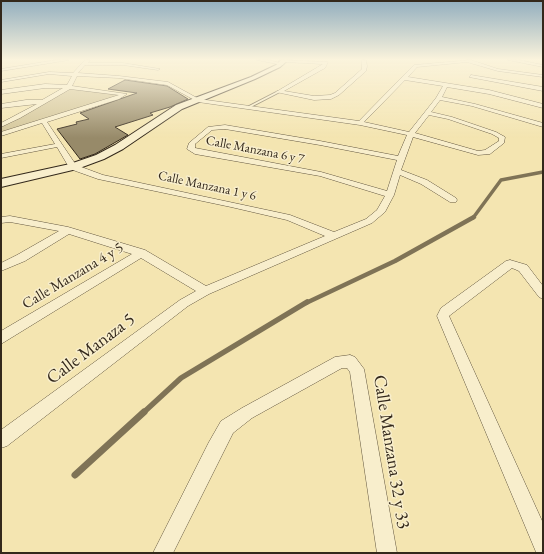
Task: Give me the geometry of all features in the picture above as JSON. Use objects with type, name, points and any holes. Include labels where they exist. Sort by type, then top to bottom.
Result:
[{"type":"street","points":[[1,92],[37,86],[69,87],[124,94],[1,134]]},
{"type":"street","points":[[171,86],[198,100],[360,122],[411,134],[478,153],[486,152],[502,142],[502,137],[494,133],[450,118],[427,113]]},
{"type":"street","points":[[1,183],[73,167],[100,157],[119,148],[166,114],[233,86]]},
{"type":"street","points":[[279,92],[290,86]]},
{"type":"street","points":[[279,92],[314,98],[337,94],[346,86]]},
{"type":"street","points":[[360,122],[397,86]]},
{"type":"street","name":"Calle Manaza 5","points":[[1,440],[184,303],[205,290],[369,221],[381,212],[390,195],[397,170],[411,134],[439,98],[445,86]]},
{"type":"street","points":[[456,86],[489,92],[543,106]]},
{"type":"street","points":[[526,86],[543,89]]},
{"type":"street","points":[[1,125],[18,117],[69,87]]},
{"type":"street","points":[[439,98],[473,105],[543,125]]},
{"type":"street","points":[[1,106],[26,102],[43,102]]},
{"type":"street","points":[[1,120],[18,117]]},
{"type":"street","points":[[44,121],[73,167]]},
{"type":"street","name":"Calle Manzana 6 y 7","points":[[390,195],[321,174],[198,152],[191,148],[192,143],[210,128],[225,126],[401,159]]},
{"type":"street","points":[[1,156],[59,145]]},
{"type":"street","name":"Calle Manzana 1 y 6","points":[[73,167],[101,177],[290,218],[334,236]]},
{"type":"street","points":[[397,170],[424,182],[453,200]]},
{"type":"street","points":[[1,220],[10,219],[68,230],[141,253],[205,290]]},
{"type":"street","points":[[1,267],[21,258],[68,230]]},
{"type":"street","name":"Calle Manzana 4 y 5","points":[[1,338],[141,253]]},
{"type":"street","points":[[543,294],[523,268],[518,265],[510,264],[443,314],[443,318],[543,545]]},
{"type":"street","name":"Calle Manzana 32 y 33","points":[[163,553],[215,448],[228,427],[247,413],[340,362],[350,360],[357,369],[387,553]]},
{"type":"lane","points":[[248,107],[279,92]]},
{"type":"shaded area","points":[[67,89],[123,94],[1,132],[1,126]]},
{"type":"building","points":[[114,86],[166,86],[188,99],[170,107],[150,113],[153,115],[115,127],[128,135],[95,154],[80,159],[57,129],[89,119],[80,113],[137,93],[108,89]]},
{"type":"waterway","points":[[474,217],[501,180],[543,172]]},
{"type":"waterway","points":[[306,303],[395,261],[474,217]]},
{"type":"waterway","points":[[143,413],[181,378],[307,302]]},
{"type":"waterway","points":[[75,475],[144,412]]}]
